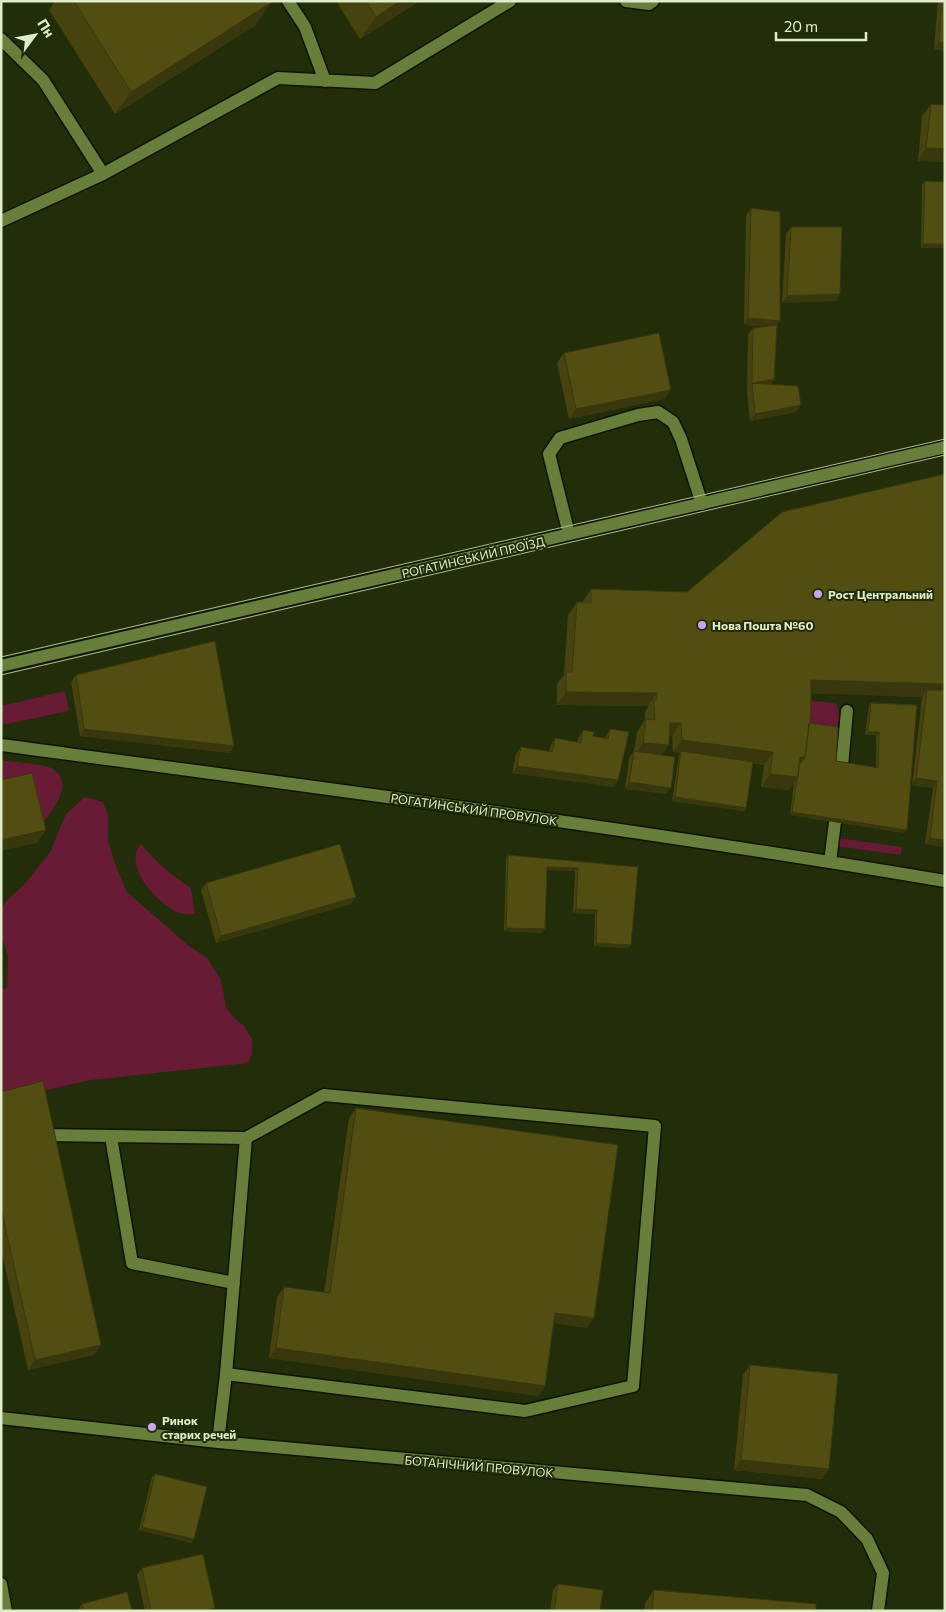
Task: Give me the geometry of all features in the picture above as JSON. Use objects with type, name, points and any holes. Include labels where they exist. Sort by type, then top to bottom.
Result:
[{"type":"street","points":[[288,1],[306,27],[325,80]]},
{"type":"street","points":[[1,221],[102,174],[278,78],[375,83],[510,1]]},
{"type":"street","points":[[626,1],[649,4],[653,1]]},
{"type":"street","points":[[1,39],[43,80],[102,174]]},
{"type":"street","points":[[569,534],[549,454],[560,438],[638,415],[658,412],[672,422],[681,439],[702,504]]},
{"type":"street","name":"РОГАТИНСЬКИЙ ПРОЇЗД","points":[[1,666],[945,447]]},
{"type":"street","points":[[842,766],[847,711]]},
{"type":"street","name":"РОГАТИНСЬКИЙ ПРОВУЛОК","points":[[1,745],[480,809],[945,881]]},
{"type":"street","points":[[830,862],[835,822]]},
{"type":"street","points":[[45,1135],[246,1138],[324,1095],[655,1126],[633,1386],[525,1411],[226,1374]]},
{"type":"street","points":[[111,1136],[132,1262],[234,1283]]},
{"type":"street","points":[[218,1442],[226,1374],[246,1138]]},
{"type":"street","name":"БОТАНІЧНИЙ ПРОВУЛОК","points":[[1,1418],[218,1442],[807,1495],[841,1512],[867,1539],[882,1574],[878,1611]]},
{"type":"street","points":[[1,1584],[6,1611]]},
{"type":"shaded area","points":[[65,691],[69,711],[1,725],[1,706]]},
{"type":"shaded area","points":[[803,700],[835,703],[839,716],[836,730],[802,726]]},
{"type":"shaded area","points":[[1,760],[35,764],[51,768],[59,774],[62,782],[62,791],[53,809],[35,833],[1,791]]},
{"type":"shaded area","points":[[85,797],[103,802],[108,815],[108,841],[127,892],[189,946],[207,958],[221,980],[226,1007],[234,1018],[244,1026],[252,1039],[252,1054],[248,1063],[91,1080],[1,1100],[1,989],[7,988],[8,955],[1,935],[1,911],[6,901],[24,885],[50,852],[66,814]]},
{"type":"shaded area","points":[[838,838],[902,847],[901,855],[836,846]]},
{"type":"shaded area","points":[[141,844],[164,868],[191,888],[195,914],[182,914],[171,909],[153,894],[145,884],[136,863],[136,853]]},
{"type":"building","points":[[74,1],[271,1],[272,2],[131,92]]},
{"type":"building","points":[[366,1],[400,1],[376,17]]},
{"type":"building","points":[[942,1],[945,1],[945,43],[939,42]]},
{"type":"building","points":[[931,104],[945,105],[945,149],[926,148]]},
{"type":"building","points":[[925,181],[945,182],[945,244],[923,244]]},
{"type":"building","points":[[751,208],[780,212],[780,321],[748,318]]},
{"type":"building","points":[[791,227],[842,227],[840,294],[787,296]]},
{"type":"building","points":[[777,325],[774,379],[752,383],[753,328]]},
{"type":"building","points":[[659,333],[671,390],[576,409],[564,353]]},
{"type":"building","points":[[752,383],[798,386],[801,405],[755,414]]},
{"type":"building","name":"Рост Центральний","points":[[945,474],[945,684],[811,680],[811,713],[805,757],[800,757],[798,777],[770,774],[773,752],[682,740],[681,723],[670,723],[669,745],[643,743],[646,719],[655,720],[654,700],[657,700],[657,693],[566,692],[566,672],[572,672],[577,602],[591,603],[591,589],[687,592],[782,512]]},
{"type":"building","points":[[215,641],[234,746],[84,729],[76,675]]},
{"type":"building","points":[[927,690],[945,690],[945,840],[930,838],[937,781],[916,778]]},
{"type":"building","points":[[871,703],[917,705],[907,830],[792,812],[799,765],[805,757],[809,723],[838,727],[836,761],[878,768],[879,732],[868,732]]},
{"type":"building","points":[[610,729],[629,732],[618,780],[517,766],[521,747],[552,752],[555,738],[581,743],[583,730],[594,732],[593,736],[608,739]]},
{"type":"building","points":[[634,751],[675,757],[671,788],[629,782]]},
{"type":"building","points":[[681,751],[753,762],[746,808],[675,797]]},
{"type":"building","points":[[32,773],[46,830],[1,840],[1,780]]},
{"type":"building","points":[[340,844],[356,897],[221,936],[206,883]]},
{"type":"building","points":[[508,855],[638,867],[631,945],[596,943],[597,910],[576,909],[578,868],[547,867],[545,929],[506,928]]},
{"type":"building","points":[[43,1081],[101,1345],[35,1360],[1,1208],[1,1092]]},
{"type":"building","points":[[356,1108],[618,1145],[594,1318],[555,1313],[545,1386],[276,1348],[284,1287],[330,1293]]},
{"type":"building","points":[[750,1365],[838,1374],[829,1469],[741,1460]]},
{"type":"building","points":[[155,1474],[207,1487],[194,1539],[142,1527]]},
{"type":"building","points":[[203,1554],[215,1608],[204,1611],[151,1611],[142,1568]]},
{"type":"building","points":[[558,1584],[603,1590],[600,1611],[554,1611]]},
{"type":"building","points":[[654,1590],[816,1604],[816,1611],[652,1611]]},
{"type":"building","points":[[127,1592],[132,1611],[84,1611],[82,1604]]},
{"type":"tram line","points":[[1,657],[945,439]]},
{"type":"tram line","points":[[1,675],[945,455]]},
{"type":"place","name":"Рост Центральний","points":[[818,594]]},
{"type":"place","name":"Нова Пошта №60","points":[[702,625]]},
{"type":"place","name":"Ринок старих речей","points":[[152,1427]]}]
